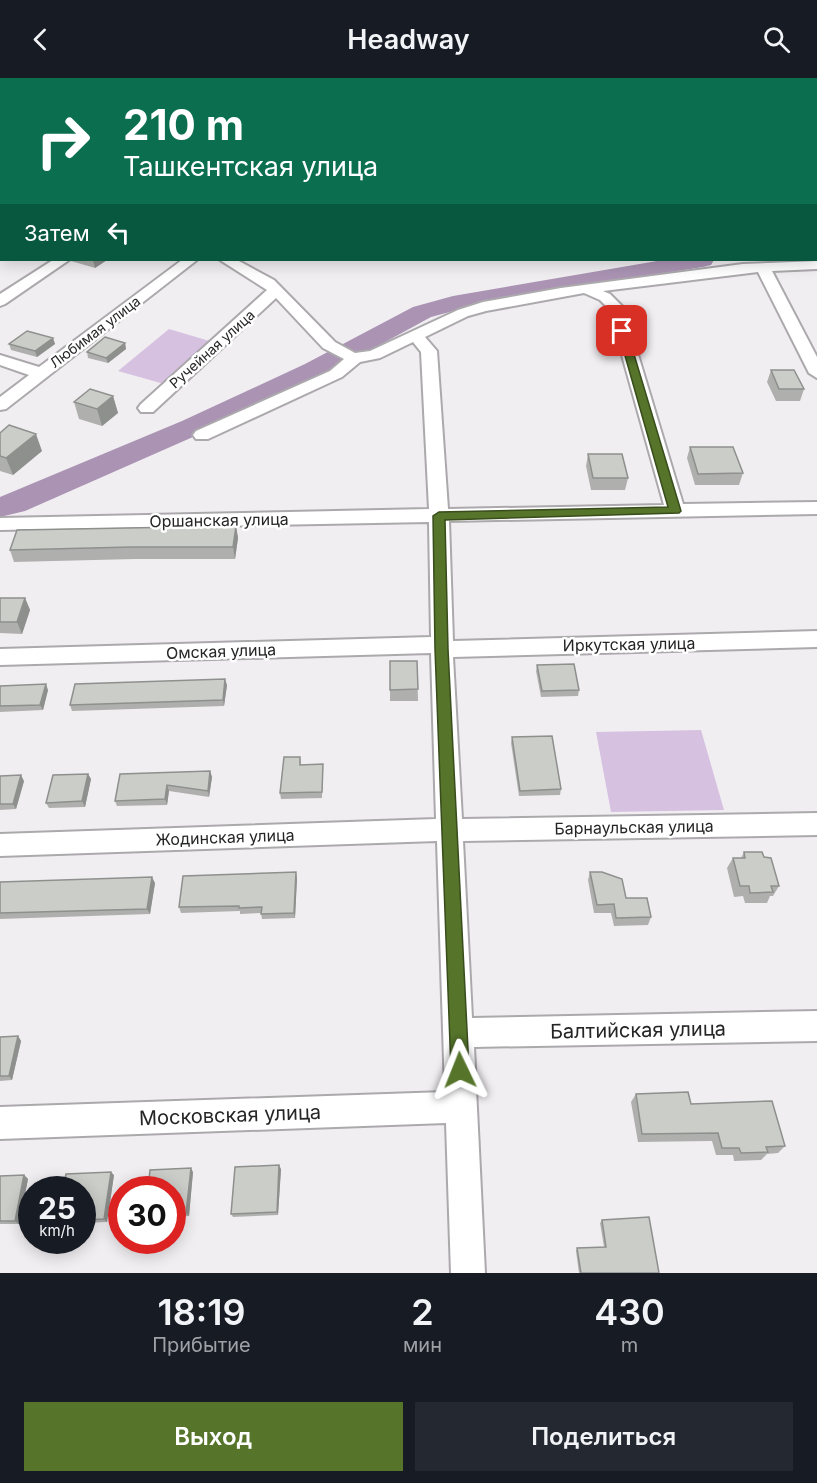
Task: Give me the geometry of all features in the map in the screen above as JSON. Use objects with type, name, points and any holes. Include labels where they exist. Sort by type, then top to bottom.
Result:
[{"type":"street","points":[[0,301],[60,261]]},
{"type":"street","name":"Любимая улица","points":[[0,405],[189,261]]},
{"type":"street","points":[[229,261],[255,273],[277,289],[346,355],[374,355],[464,313],[483,307],[587,289],[762,266],[817,265]]},
{"type":"street","points":[[762,266],[817,373]]},
{"type":"street","name":"Ручейная улица","points":[[147,408],[277,289]]},
{"type":"street","points":[[587,289],[605,297],[616,308],[675,511]]},
{"type":"street","points":[[416,336],[429,351],[439,516],[442,647],[468,1273]]},
{"type":"street","points":[[202,435],[336,374],[346,355]]},
{"type":"street","points":[[0,360],[41,373]]},
{"type":"street","name":"Оршанская улица","points":[[0,524],[817,507]]},
{"type":"street","name":"Иркутская улица","points":[[442,647],[817,639]]},
{"type":"street","name":"Омская улица","points":[[0,657],[442,647]]},
{"type":"street","name":"Барнаульская улица","points":[[450,830],[817,824]]},
{"type":"street","name":"Жодинская улица","points":[[0,845],[450,830]]},
{"type":"street","name":"Балтийская улица","points":[[458,1033],[817,1026]]},
{"type":"street","name":"Московская улица","points":[[0,1123],[461,1107]]},
{"type":"shaded area","points":[[169,329],[213,342],[164,384],[118,371]]},
{"type":"shaded area","points":[[701,730],[724,810],[611,812],[596,732]]},
{"type":"building","points":[[27,331],[53,338],[35,351],[9,344]]},
{"type":"building","points":[[105,337],[125,343],[106,358],[87,352]]},
{"type":"building","points":[[771,370],[794,370],[804,389],[779,389]]},
{"type":"building","points":[[90,389],[113,396],[97,409],[74,402]]},
{"type":"building","points":[[9,425],[36,434],[6,458],[0,456],[0,433]]},
{"type":"building","points":[[690,447],[733,447],[743,473],[698,474]]},
{"type":"building","points":[[588,454],[622,454],[628,478],[593,478]]},
{"type":"building","points":[[236,526],[233,547],[10,550],[17,530]]},
{"type":"building","points":[[0,598],[25,598],[17,622],[0,622]]},
{"type":"building","points":[[390,661],[417,661],[418,689],[390,690]]},
{"type":"building","points":[[574,664],[579,690],[542,691],[537,665]]},
{"type":"building","points":[[225,679],[223,700],[70,705],[75,684]]},
{"type":"building","points":[[46,684],[40,705],[0,706],[0,686]]},
{"type":"building","points":[[552,736],[561,789],[520,791],[512,737]]},
{"type":"building","points":[[284,757],[300,757],[300,765],[323,764],[322,792],[280,793]]},
{"type":"building","points":[[210,771],[208,791],[167,785],[165,799],[115,801],[120,774]]},
{"type":"building","points":[[88,774],[82,801],[46,803],[53,775]]},
{"type":"building","points":[[21,775],[13,804],[0,804],[0,776]]},
{"type":"building","points":[[744,852],[762,852],[764,857],[771,858],[779,886],[771,886],[773,892],[750,893],[749,886],[740,886],[733,858],[745,858]]},
{"type":"building","points":[[296,872],[294,913],[261,914],[262,907],[179,907],[183,876]]},
{"type":"building","points":[[590,872],[602,872],[622,879],[626,898],[647,898],[651,917],[616,918],[614,904],[597,905]]},
{"type":"building","points":[[152,877],[147,909],[0,913],[0,882]]},
{"type":"building","points":[[18,1036],[9,1076],[0,1076],[0,1037]]},
{"type":"building","points":[[688,1092],[691,1104],[772,1101],[785,1146],[766,1147],[768,1152],[741,1153],[739,1148],[722,1148],[718,1133],[642,1134],[636,1094]]},
{"type":"building","points":[[279,1165],[277,1212],[231,1214],[235,1167]]},
{"type":"building","points":[[191,1168],[186,1213],[186,1176],[149,1176],[150,1170]]},
{"type":"building","points":[[111,1172],[110,1176],[108,1176],[104,1219],[96,1219],[96,1176],[66,1176],[66,1174]]},
{"type":"building","points":[[24,1175],[18,1176],[18,1206],[15,1221],[0,1221],[0,1176]]},
{"type":"building","points":[[649,1217],[659,1273],[581,1273],[577,1248],[606,1247],[602,1220]]},
{"type":"waterway","points":[[0,507],[14,504],[192,427],[314,370],[422,312],[453,303],[565,282],[697,261]]},
{"type":"route","points":[[460,1070],[442,649],[439,516],[675,511],[622,331]]}]
